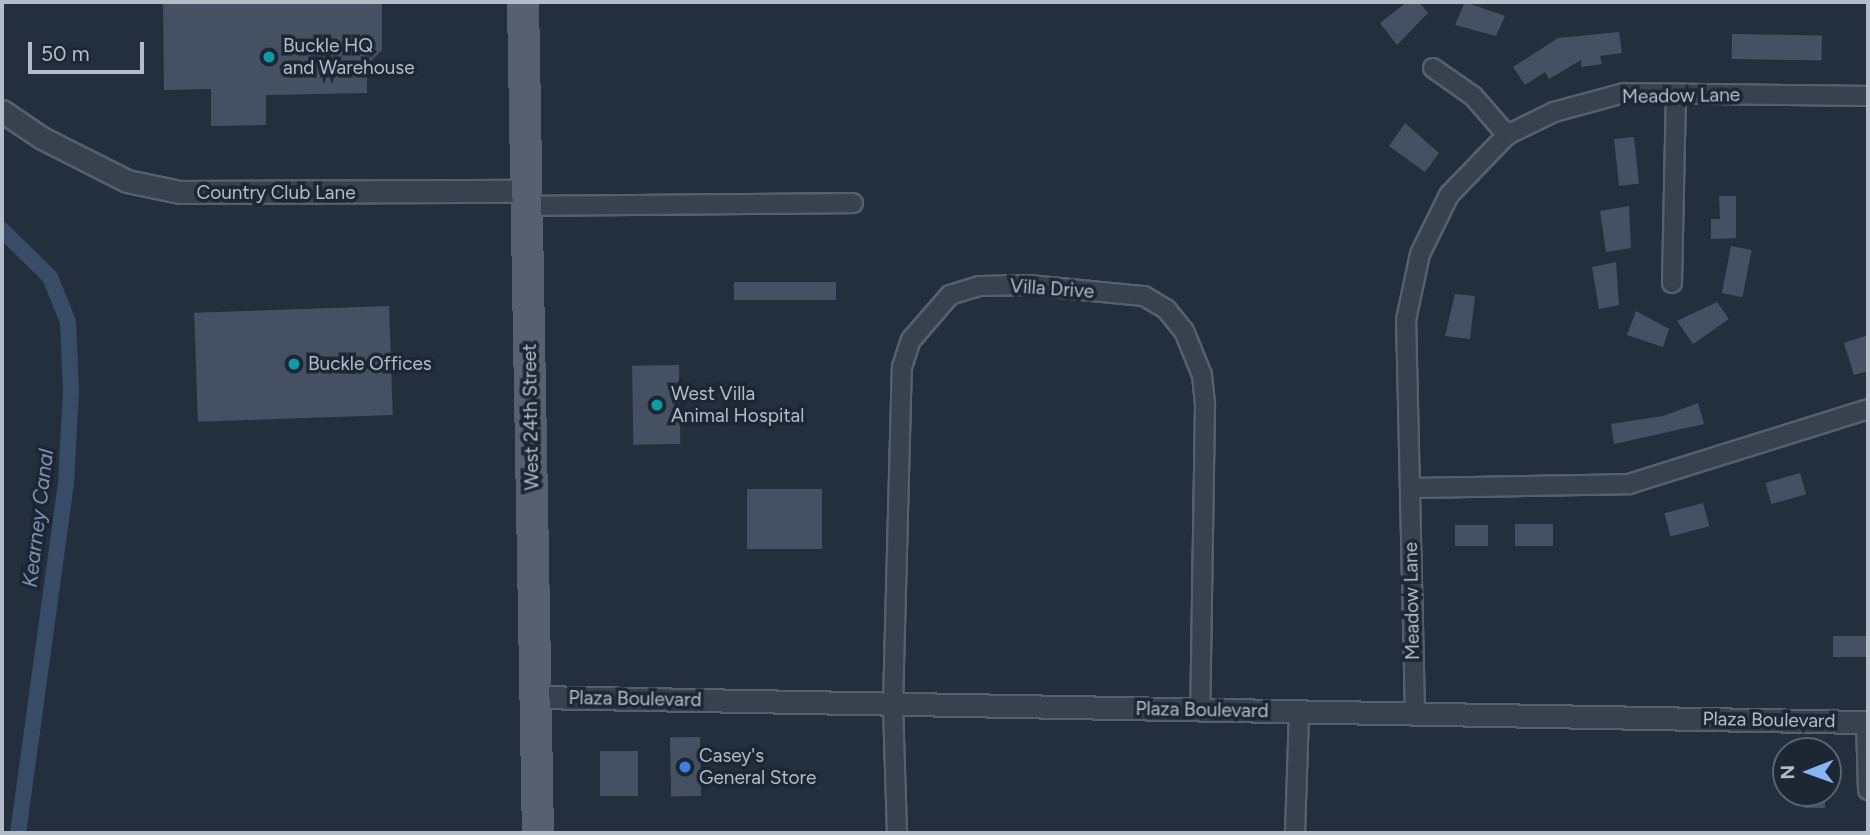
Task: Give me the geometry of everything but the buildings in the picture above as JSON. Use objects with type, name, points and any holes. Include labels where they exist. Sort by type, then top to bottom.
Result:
[{"type":"main road","name":"West 24th Street","points":[[523,2],[538,833]]},
{"type":"street","points":[[1433,68],[1473,96],[1507,135]]},
{"type":"street","name":"Meadow Lane","points":[[1415,713],[1406,320],[1420,254],[1449,195],[1507,135],[1554,112],[1624,93],[1868,96]]},
{"type":"street","points":[[1672,283],[1676,94]]},
{"type":"street","name":"Country Club Lane","points":[[2,111],[42,138],[127,181],[180,192],[528,198]]},
{"type":"street","points":[[528,198],[853,203]]},
{"type":"street","name":"Villa Drive","points":[[897,833],[893,704],[902,367],[911,340],[950,295],[980,286],[1029,285],[1144,296],[1166,309],[1184,331],[1202,374],[1200,710]]},
{"type":"street","points":[[1410,488],[1629,484],[1868,409]]},
{"type":"street","name":"Plaza Boulevard","points":[[536,697],[1867,722]]},
{"type":"street","points":[[1295,833],[1299,712]]},
{"type":"street","points":[[1867,722],[1868,790]]},
{"type":"waterway","name":"Kearney Canal","points":[[2,230],[50,277],[68,322],[71,391],[66,483],[18,833]]},
{"type":"place","name":"Buckle HQ and Warehouse","points":[[269,57]]},
{"type":"place","name":"Buckle Offices","points":[[294,364]]},
{"type":"place","name":"West Villa Animal Hospital","points":[[657,405]]},
{"type":"place","name":"Casey's General Store","points":[[685,767]]}]
